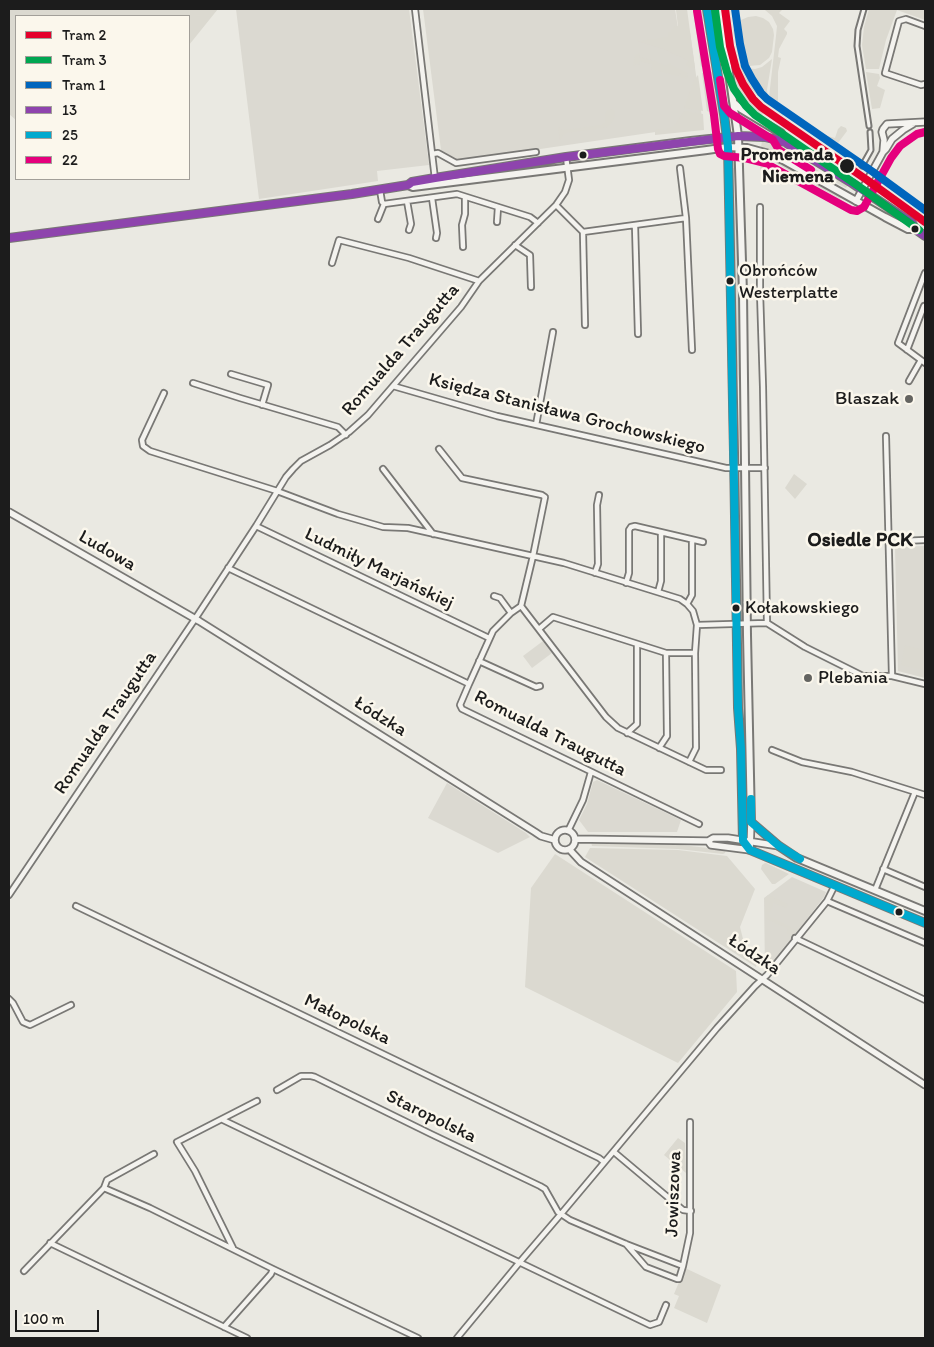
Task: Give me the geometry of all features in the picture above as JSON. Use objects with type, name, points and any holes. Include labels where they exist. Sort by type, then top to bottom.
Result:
[{"type":"main road","points":[[707,9],[728,147],[738,708],[747,842],[750,850],[925,923]]},
{"type":"main road","points":[[720,9],[738,136],[743,293],[751,822],[779,846],[797,858],[925,911]]},
{"type":"main road","points":[[734,103],[740,109],[781,133],[785,142]]},
{"type":"main road","points":[[436,181],[566,157],[727,136],[765,137],[785,142],[912,223],[915,230]]},
{"type":"main road","points":[[9,238],[268,206],[380,190],[408,185],[412,182],[568,168],[728,147],[758,150],[769,154],[908,229],[915,230],[925,236]]},
{"type":"street","points":[[414,9],[436,181]]},
{"type":"street","points":[[864,9],[858,30],[857,46],[869,126]]},
{"type":"street","points":[[925,26],[906,19],[900,21],[885,73],[921,85],[925,84]]},
{"type":"street","points":[[883,152],[884,126],[889,124],[925,122]]},
{"type":"street","points":[[892,124],[897,128],[897,134]]},
{"type":"street","points":[[856,201],[892,139],[914,124]]},
{"type":"street","points":[[862,166],[871,150],[870,132]]},
{"type":"street","points":[[883,135],[892,139]]},
{"type":"street","points":[[432,154],[438,153],[456,163],[536,152]]},
{"type":"street","name":"Romualda Traugutta","points":[[9,895],[193,617],[256,526],[289,473],[301,461],[346,435],[368,414],[461,307],[479,281],[556,204],[566,192],[569,180],[566,157]]},
{"type":"street","points":[[680,168],[686,218],[692,350]]},
{"type":"street","points":[[378,219],[384,204],[380,190]]},
{"type":"street","points":[[384,204],[457,194],[530,217],[538,223]]},
{"type":"street","points":[[464,247],[462,225],[465,214],[465,197]]},
{"type":"street","points":[[432,198],[436,238]]},
{"type":"street","points":[[408,201],[411,224],[409,230]]},
{"type":"street","points":[[556,204],[583,232],[585,325]]},
{"type":"street","points":[[760,206],[767,623]]},
{"type":"street","points":[[497,222],[498,207]]},
{"type":"street","points":[[583,232],[686,218]]},
{"type":"street","points":[[636,225],[638,334]]},
{"type":"street","name":"Romualda Traugutta","points":[[332,263],[339,240],[408,258],[479,281]]},
{"type":"street","points":[[515,245],[530,255],[531,287]]},
{"type":"street","points":[[909,381],[923,362],[898,343],[925,273]]},
{"type":"street","points":[[743,293],[760,292]]},
{"type":"street","points":[[907,350],[925,306]]},
{"type":"street","points":[[536,425],[553,332]]},
{"type":"street","points":[[231,374],[268,386],[262,405]]},
{"type":"street","points":[[193,383],[338,427],[346,435]]},
{"type":"street","name":"Księdza Stanisława Grochowskiego","points":[[393,386],[497,416],[726,468],[765,468]]},
{"type":"street","points":[[164,394],[142,440],[142,444],[146,448],[277,491],[338,514],[383,527],[408,528],[564,563],[680,599],[693,611],[697,625],[695,654],[696,748],[688,762]]},
{"type":"street","points":[[886,436],[892,676]]},
{"type":"street","points":[[439,449],[462,478],[542,494],[545,497],[521,606],[493,631],[469,684]]},
{"type":"street","points":[[383,469],[433,534]]},
{"type":"street","points":[[595,573],[598,564],[597,505],[599,495]]},
{"type":"street","name":"Ludowa","points":[[9,512],[193,617]]},
{"type":"street","name":"Ludmiły Marjańskiej","points":[[256,526],[489,638]]},
{"type":"street","points":[[626,583],[629,573],[629,530],[631,527],[635,526],[703,542]]},
{"type":"street","points":[[658,592],[661,581],[661,533]]},
{"type":"street","points":[[687,604],[692,595],[692,540]]},
{"type":"street","points":[[901,541],[925,540]]},
{"type":"street","name":"Romualda Traugutta","points":[[228,568],[469,684],[460,705],[462,709],[699,824]]},
{"type":"street","points":[[494,596],[500,598],[511,613]]},
{"type":"street","points":[[521,606],[606,718],[618,728],[706,770],[721,770]]},
{"type":"street","name":"Łódzka","points":[[193,617],[541,836],[556,840]]},
{"type":"street","points":[[538,629],[553,617],[666,653],[695,654]]},
{"type":"street","points":[[697,625],[767,623],[805,647],[863,676],[892,676],[925,684]]},
{"type":"street","points":[[627,733],[637,724],[638,644]]},
{"type":"street","points":[[659,748],[667,736],[666,653]]},
{"type":"street","points":[[479,661],[536,687],[540,686]]},
{"type":"street","points":[[772,750],[802,762],[852,772],[925,795]]},
{"type":"street","points":[[568,831],[583,800],[591,772]]},
{"type":"street","points":[[874,890],[915,792]]},
{"type":"street","points":[[747,842],[751,822]]},
{"type":"street","points":[[564,830],[568,831],[572,833],[575,839],[573,846],[564,850],[556,844],[557,835],[564,830]]},
{"type":"street","points":[[575,839],[708,841],[713,838],[728,838],[779,846]]},
{"type":"street","points":[[708,841],[712,845],[750,850]]},
{"type":"street","name":"Łódzka","points":[[569,849],[581,862],[925,1085]]},
{"type":"street","points":[[883,869],[925,887]]},
{"type":"street","points":[[458,1338],[519,1262],[717,1028],[763,979],[827,901],[835,885]]},
{"type":"street","points":[[827,901],[925,943]]},
{"type":"street","name":"Małopolska","points":[[76,906],[590,1153],[604,1162]]},
{"type":"street","points":[[796,938],[925,1000]]},
{"type":"street","points":[[9,999],[23,1022],[30,1025],[71,1005]]},
{"type":"street","name":"Staropolska","points":[[277,1090],[302,1076],[315,1077],[540,1186],[561,1214]]},
{"type":"street","points":[[233,1248],[177,1142],[257,1101]]},
{"type":"street","points":[[223,1120],[650,1325],[659,1322],[666,1304]]},
{"type":"street","name":"Jowiszowa","points":[[683,1266],[690,1233],[690,1122]]},
{"type":"street","points":[[614,1152],[683,1210],[690,1210]]},
{"type":"street","points":[[24,1271],[104,1188],[107,1180],[154,1154]]},
{"type":"street","points":[[104,1188],[150,1208],[418,1338]]},
{"type":"street","points":[[561,1214],[570,1220],[626,1244],[683,1266],[680,1276],[676,1280],[646,1267],[626,1244]]},
{"type":"street","points":[[50,1243],[247,1338]]},
{"type":"street","points":[[224,1327],[273,1269]]},
{"type":"shaded area","points":[[9,9],[218,9],[190,44],[190,15],[15,15],[15,119],[9,114]]},
{"type":"shaded area","points":[[236,9],[409,9],[429,165],[377,171],[378,181],[259,199]]},
{"type":"shaded area","points":[[423,9],[675,9],[679,35],[690,32],[703,125],[459,161],[441,150]]},
{"type":"shaded area","points":[[687,9],[695,68],[686,65],[689,61],[663,49],[637,41],[668,37],[668,32],[671,32],[673,27],[678,26],[676,10]]},
{"type":"shaded area","points":[[693,9],[703,9],[703,23],[709,59],[701,67]]},
{"type":"shaded area","points":[[711,9],[716,9],[733,114],[730,115],[716,26]]},
{"type":"shaded area","points":[[722,9],[724,9],[733,62],[739,81],[756,104],[779,122],[764,113],[760,117],[742,106],[738,101]]},
{"type":"shaded area","points":[[760,9],[783,9],[779,13],[790,21],[784,29],[787,34],[779,49],[778,57],[781,58],[778,72],[778,102],[781,109],[785,112],[783,116],[772,105],[769,97],[777,26],[772,16],[765,10]]},
{"type":"shaded area","points":[[869,9],[925,9],[925,20],[897,10],[886,40],[879,69],[866,69],[862,45]]},
{"type":"shaded area","points":[[756,16],[769,22],[773,29],[772,52],[769,58],[760,65],[749,66],[739,60],[733,30],[741,20]]},
{"type":"shaded area","points":[[640,53],[639,57],[666,66],[669,63],[687,72],[688,77],[685,79],[686,76],[680,77],[681,73],[678,76],[651,69],[652,64],[640,61],[639,65],[635,64],[633,66],[635,56]]},
{"type":"shaded area","points":[[772,59],[767,90],[769,106],[747,83],[739,64],[755,69],[762,67]]},
{"type":"shaded area","points":[[709,70],[713,73],[720,116],[707,111],[702,73]]},
{"type":"shaded area","points":[[866,72],[879,74],[880,78],[877,86],[885,90],[880,108],[872,109]]},
{"type":"shaded area","points":[[698,75],[703,111],[684,108],[694,80]]},
{"type":"shaded area","points":[[612,109],[615,112],[614,118],[607,127],[566,133],[560,140],[558,127],[563,130],[602,125],[605,122],[606,111]]},
{"type":"shaded area","points":[[684,111],[703,114],[704,130],[655,135],[655,131],[658,129],[664,130],[676,124]]},
{"type":"shaded area","points":[[790,116],[793,118],[794,116],[817,133],[835,138],[841,126],[846,128],[847,131],[835,147]]},
{"type":"shaded area","points":[[762,141],[784,149],[819,171],[848,184],[846,188],[800,163],[761,147]]},
{"type":"shaded area","points":[[761,154],[788,166],[841,196],[840,199],[774,162],[760,160]]},
{"type":"shaded area","points":[[760,163],[770,165],[787,174],[763,184],[761,181]]},
{"type":"shaded area","points":[[731,168],[734,168],[739,256],[742,451],[740,451],[739,384],[736,356]]},
{"type":"shaded area","points":[[725,221],[727,231],[731,450],[729,448]]},
{"type":"shaded area","points":[[794,474],[807,484],[795,499],[785,488]]},
{"type":"shaded area","points":[[925,546],[925,678],[898,671],[895,547]]},
{"type":"shaded area","points":[[543,641],[552,653],[532,668],[523,656]]},
{"type":"shaded area","points":[[905,645],[925,650],[925,670],[901,665]]},
{"type":"shaded area","points":[[597,780],[681,820],[677,832],[588,832],[579,820],[587,804],[593,782]]},
{"type":"shaded area","points":[[447,783],[530,837],[498,853],[428,818]]},
{"type":"shaded area","points":[[591,842],[672,844],[726,850],[723,854],[678,849],[592,846]]},
{"type":"shaded area","points":[[590,848],[678,850],[727,856],[755,889],[740,927],[745,947],[757,958],[756,967],[585,857]]},
{"type":"shaded area","points":[[555,854],[736,971],[737,992],[678,1063],[525,987],[531,888]]},
{"type":"shaded area","points":[[765,863],[789,874],[775,884],[772,884],[761,869]]},
{"type":"shaded area","points":[[792,877],[826,892],[767,971],[765,971],[764,898]]},
{"type":"shaded area","points":[[768,895],[788,904],[786,908],[774,903],[768,915],[797,931],[793,936],[787,933],[788,929],[765,918],[765,898]]},
{"type":"shaded area","points":[[678,1138],[685,1143],[686,1173],[664,1155]]},
{"type":"shaded area","points":[[685,1268],[721,1285],[707,1323],[674,1308],[679,1296],[674,1294]]},
{"type":"tram line","name":"2","points":[[725,9],[730,46],[736,69],[753,99],[761,107],[925,222]]},
{"type":"tram line","name":"1","points":[[735,9],[745,66],[761,93],[925,210]]},
{"type":"tram line","name":"3","points":[[715,10],[720,47],[727,72],[734,89],[746,106],[755,115],[919,230]]},
{"type":"transit line","name":"25","points":[[707,9],[728,147],[738,708],[743,841],[750,850],[925,923]]},
{"type":"transit line","name":"22","points":[[697,11],[720,154],[765,163],[851,210],[857,211],[864,207],[891,158],[900,146],[917,134],[925,132]]},
{"type":"transit line","name":"22","points":[[720,80],[724,106],[730,113],[773,140],[779,150],[811,170]]},
{"type":"transit line","name":"13","points":[[9,238],[352,194],[408,185],[412,182],[435,178],[566,157],[738,136],[765,137],[785,142],[912,223],[915,229],[925,236]]},
{"type":"transit line","name":"25","points":[[751,799],[751,822],[779,846],[800,859]]},
{"type":"place","name":"Promenada Niemena","points":[[847,166]]},
{"type":"place","name":"Obrońców Westerplatte","points":[[730,281]]},
{"type":"place","name":"Blaszak","points":[[909,399]]},
{"type":"place","name":"Kołakowskiego","points":[[736,608]]},
{"type":"place","name":"Plebania","points":[[808,678]]},
{"type":"district","name":"Osiedle PCK","points":[[860,541]]}]
